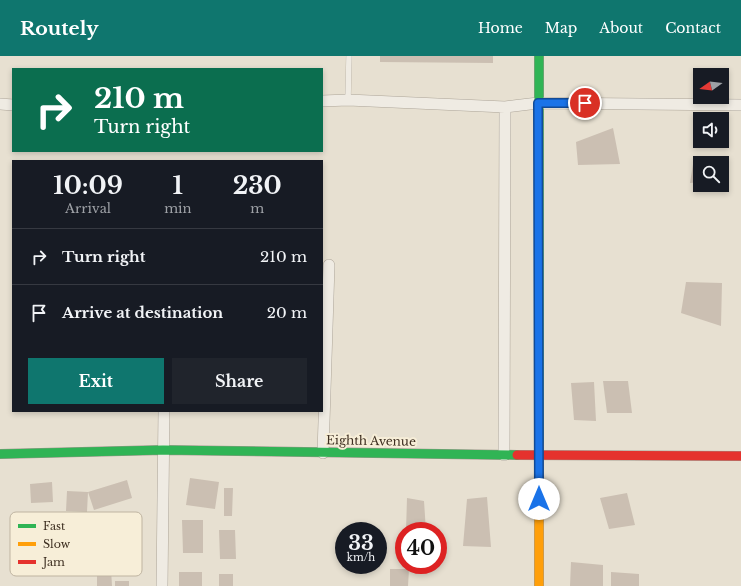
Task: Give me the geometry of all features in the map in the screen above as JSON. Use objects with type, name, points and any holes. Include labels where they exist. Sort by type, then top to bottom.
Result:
[{"type":"street","points":[[539,56],[539,586]]},
{"type":"street","points":[[323,101],[348,100],[505,107],[538,103],[741,106]]},
{"type":"street","points":[[0,104],[12,105]]},
{"type":"street","points":[[504,456],[505,107]]},
{"type":"street","points":[[323,453],[329,265]]},
{"type":"street","points":[[162,586],[164,412]]},
{"type":"street","name":"Eighth Avenue","points":[[0,454],[163,450],[504,456],[741,456]]},
{"type":"lane","points":[[348,100],[349,56]]},
{"type":"building","points":[[380,56],[493,56],[493,63],[380,62]]},
{"type":"building","points":[[613,128],[620,164],[578,165],[576,142]]},
{"type":"building","points":[[693,164],[693,183],[690,183]]},
{"type":"building","points":[[686,282],[722,283],[721,326],[681,313]]},
{"type":"building","points":[[603,381],[628,381],[632,413],[607,413]]},
{"type":"building","points":[[594,382],[596,421],[574,420],[571,383]]},
{"type":"building","points":[[190,478],[219,482],[215,509],[186,505]]},
{"type":"building","points":[[127,480],[132,498],[94,510],[88,492]]},
{"type":"building","points":[[52,482],[53,502],[31,503],[30,484]]},
{"type":"building","points":[[224,488],[233,488],[232,516],[224,516]]},
{"type":"building","points":[[67,491],[88,492],[87,512],[66,511]]},
{"type":"building","points":[[627,493],[635,525],[609,529],[600,498]]},
{"type":"building","points":[[487,497],[491,547],[463,546],[467,499]]},
{"type":"building","points":[[407,498],[424,501],[425,522],[406,522]]},
{"type":"building","points":[[182,520],[203,520],[203,553],[183,553]]},
{"type":"building","points":[[219,530],[235,530],[236,559],[220,559]]},
{"type":"building","points":[[571,562],[603,565],[603,586],[570,586]]},
{"type":"building","points":[[390,569],[395,569],[395,574],[409,574],[408,586],[390,586]]},
{"type":"building","points":[[179,572],[202,572],[202,586],[179,586]]},
{"type":"building","points":[[611,572],[639,574],[639,586],[611,586]]},
{"type":"building","points":[[219,574],[233,574],[233,586],[219,586]]},
{"type":"building","points":[[97,576],[111,576],[112,586],[97,586]]},
{"type":"building","points":[[115,581],[129,581],[129,586],[115,586]]},
{"type":"traffic: fast","points":[[539,56],[539,443]]},
{"type":"traffic: fast","points":[[0,454],[163,450],[517,455]]},
{"type":"traffic: slow","points":[[539,443],[539,586]]},
{"type":"traffic: jam","points":[[517,455],[741,456]]},
{"type":"route","points":[[539,499],[538,103],[585,103]]}]
